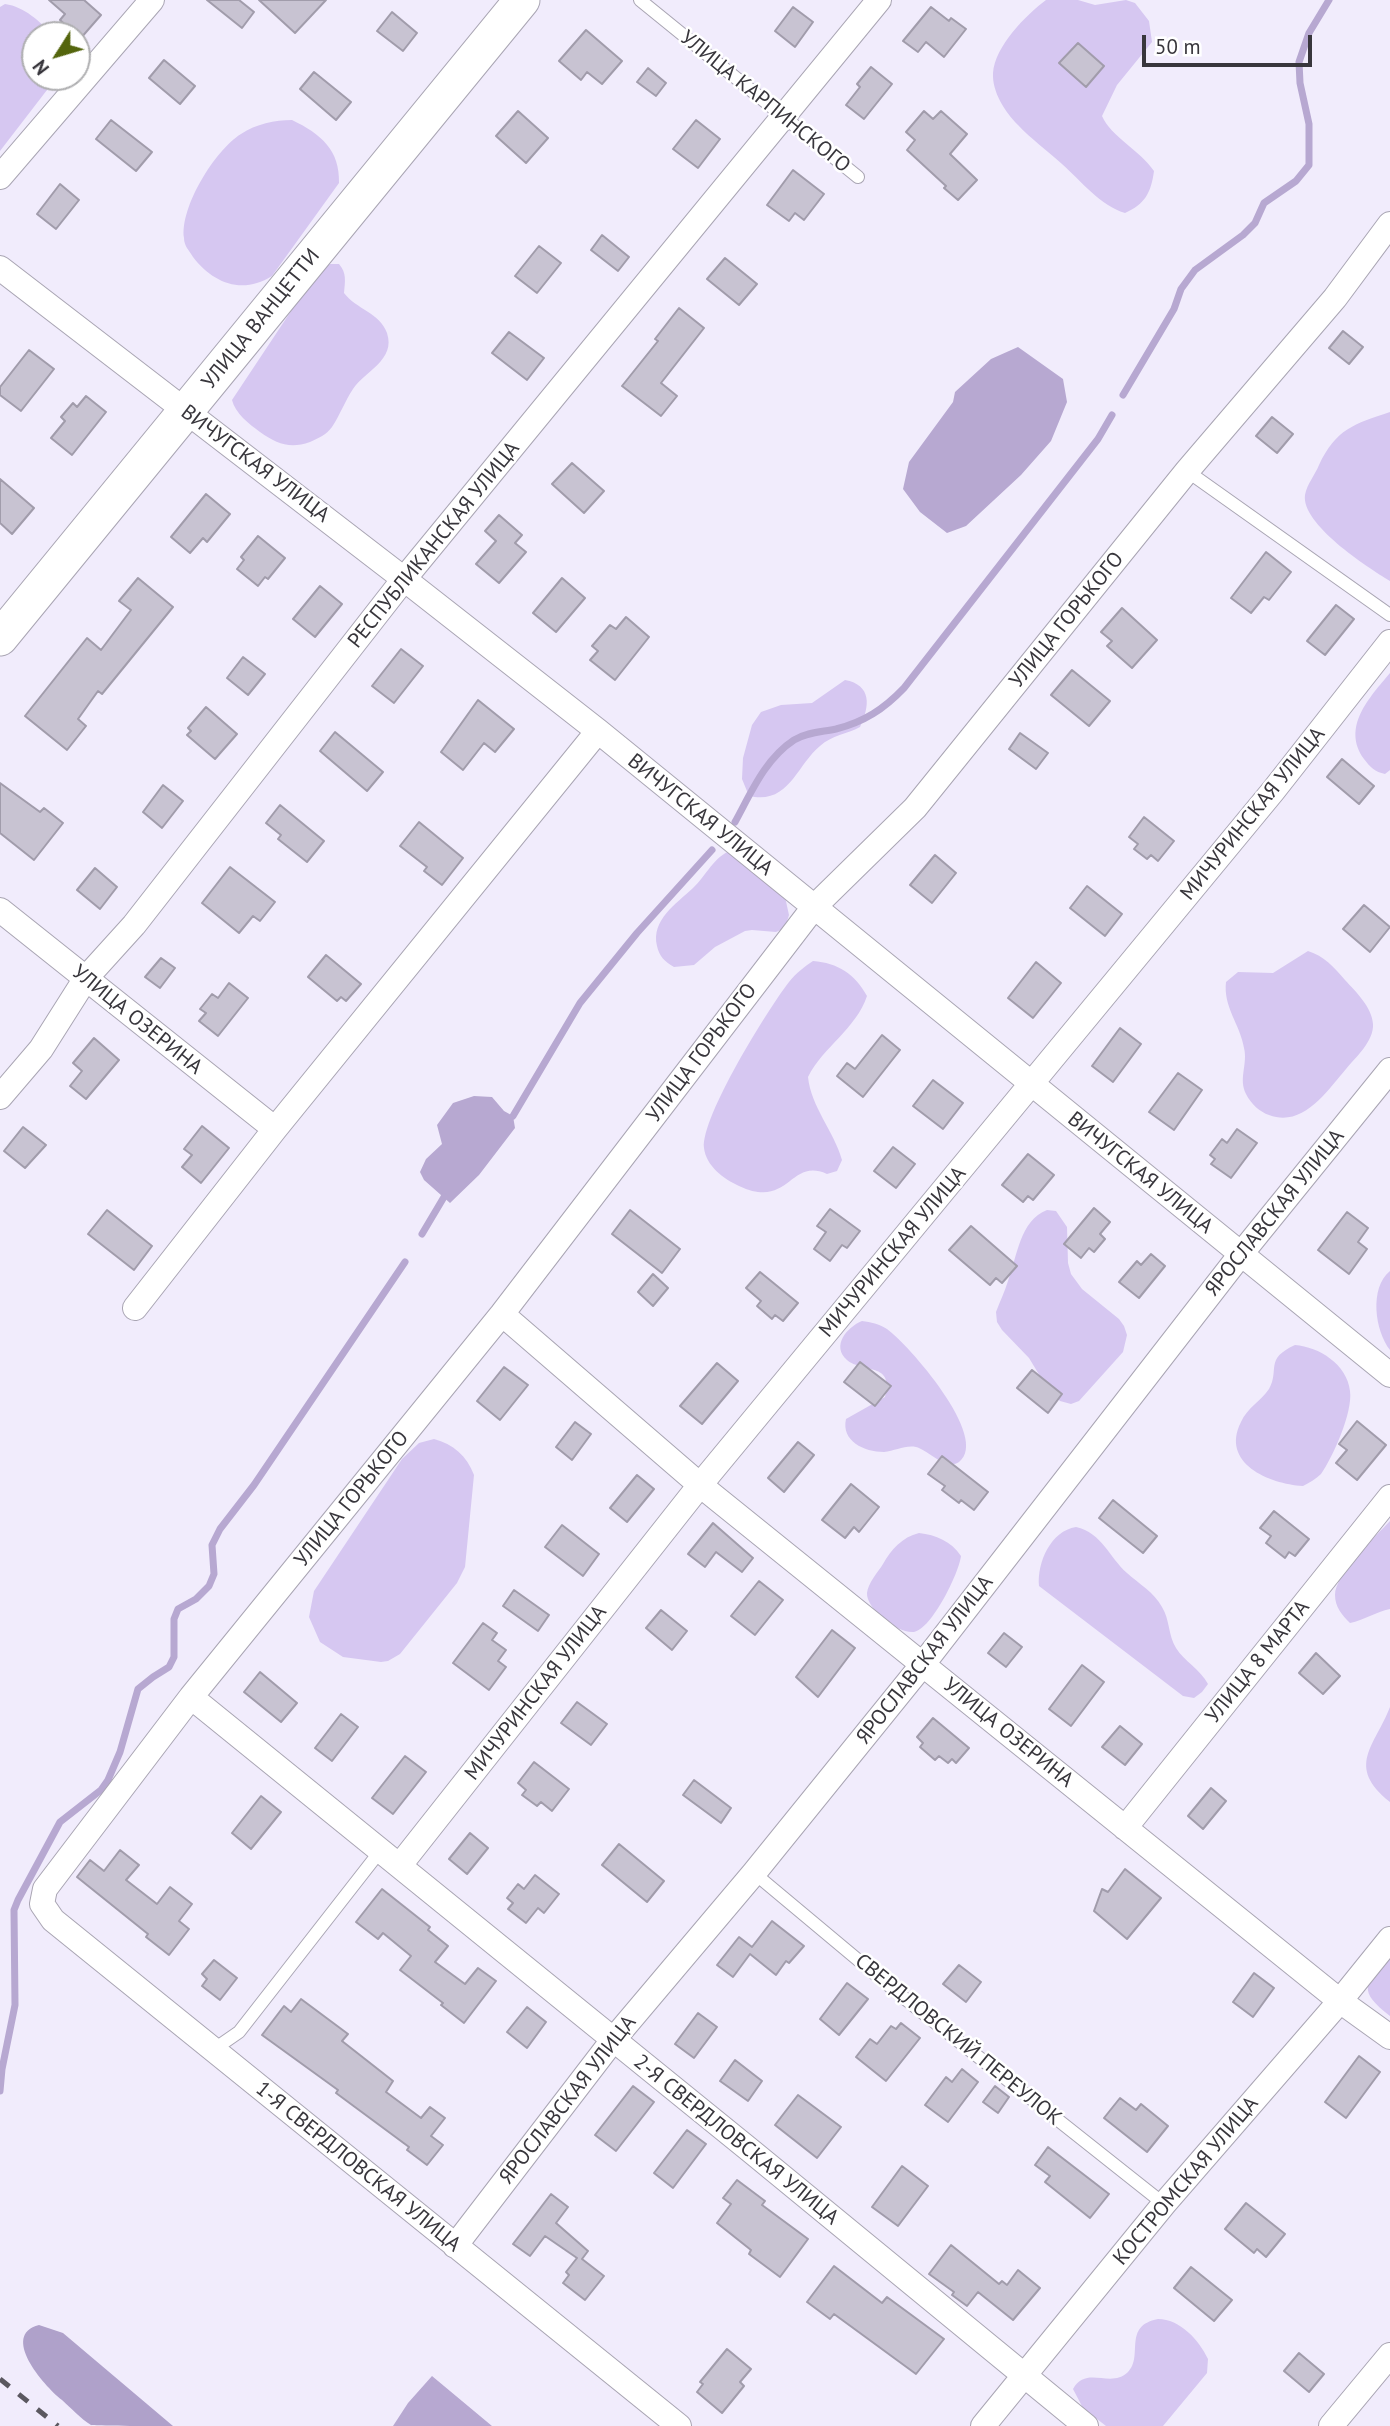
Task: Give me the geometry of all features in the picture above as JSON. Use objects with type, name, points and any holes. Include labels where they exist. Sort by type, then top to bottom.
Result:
[{"type":"street","points":[[0,177],[152,0]]},
{"type":"street","name":"УЛИЦА ВАНЦЕТТИ","points":[[0,638],[522,0]]},
{"type":"street","name":"РЕСПУБЛИКАНСКАЯ УЛИЦА","points":[[0,1097],[41,1049],[86,978],[142,915],[404,579],[879,0]]},
{"type":"street","name":"УЛИЦА ГОРЬКОГО","points":[[42,1904],[45,1889],[191,1697],[502,1314],[814,907],[915,808],[1187,471],[1311,326],[1390,224]]},
{"type":"street","name":"ВИЧУГСКАЯ УЛИЦА","points":[[0,268],[598,731],[1390,1375]]},
{"type":"street","name":"МИЧУРИНСКАЯ УЛИЦА","points":[[390,1858],[1273,791],[1390,642]]},
{"type":"street","points":[[135,1308],[275,1129],[598,731]]},
{"type":"street","name":"УЛИЦА ОЗЕРИНА","points":[[0,910],[275,1129]]},
{"type":"street","name":"ЯРОСЛАВСКАЯ УЛИЦА","points":[[455,2246],[613,2040],[754,1874],[923,1664],[1241,1254],[1390,1070]]},
{"type":"street","name":"УЛИЦА ОЗЕРИНА","points":[[502,1314],[700,1485],[1340,2001],[1390,2037]]},
{"type":"street","name":"УЛИЦА 8 МАРТА","points":[[1125,1828],[1390,1497]]},
{"type":"street","name":"2-Я СВЕРДЛОВСКАЯ УЛИЦА","points":[[191,1697],[1086,2426]]},
{"type":"street","name":"1-Я СВЕРДЛОВСКАЯ УЛИЦА","points":[[42,1904],[53,1920],[678,2426]]},
{"type":"street","name":"КОСТРОМСКАЯ УЛИЦА","points":[[983,2426],[1164,2204],[1340,2001],[1390,1939]]},
{"type":"street","points":[[1331,2426],[1390,2355]]},
{"type":"lane","name":"УЛИЦА КАРПИНСКОГО","points":[[640,0],[858,177]]},
{"type":"lane","points":[[1187,471],[1390,615]]},
{"type":"lane","points":[[213,2050],[239,2032],[390,1858]]},
{"type":"lane","name":"СВЕРДЛОВСКИЙ ПЕРЕУЛОК","points":[[754,1874],[894,1990],[1164,2204]]},
{"type":"shaded area","points":[[1046,0],[1078,0],[1095,5],[1126,0],[1135,3],[1149,21],[1152,42],[1117,85],[1102,116],[1106,124],[1154,171],[1146,197],[1138,206],[1125,213],[1100,199],[1028,135],[1008,114],[997,94],[993,73],[999,52],[1021,23]]},
{"type":"shaded area","points":[[5,4],[12,6],[25,11],[38,21],[21,21],[21,91],[46,91],[0,151],[0,7]]},
{"type":"shaded area","points":[[292,120],[312,131],[327,144],[336,161],[339,183],[272,276],[250,285],[219,279],[201,266],[185,243],[184,225],[193,196],[210,166],[241,134],[266,123]]},
{"type":"shaded area","points":[[330,264],[339,264],[343,271],[344,293],[384,326],[389,342],[387,351],[353,389],[327,432],[303,444],[284,444],[272,440],[251,425],[239,414],[232,400],[309,284]]},
{"type":"shaded area","points":[[1018,347],[1063,379],[1067,402],[1051,441],[1021,475],[966,526],[947,533],[920,512],[903,489],[909,462],[953,402],[955,392],[991,359]]},
{"type":"shaded area","points":[[1390,412],[1390,581],[1366,566],[1324,531],[1313,519],[1305,495],[1325,453],[1339,436],[1366,420]]},
{"type":"shaded area","points":[[1390,673],[1390,770],[1385,774],[1373,769],[1364,759],[1356,735],[1357,724],[1367,702]]},
{"type":"shaded area","points":[[845,680],[860,687],[866,698],[866,712],[860,727],[829,739],[820,746],[790,782],[774,795],[749,796],[742,779],[743,758],[752,725],[761,712],[781,705],[812,703]]},
{"type":"shaded area","points":[[732,850],[785,897],[789,915],[785,928],[776,932],[745,931],[715,947],[694,965],[674,967],[658,950],[656,937],[661,920],[715,862]]},
{"type":"shaded area","points":[[1308,951],[1328,962],[1358,995],[1370,1012],[1373,1030],[1364,1048],[1322,1097],[1303,1112],[1281,1118],[1262,1112],[1246,1094],[1243,1083],[1244,1048],[1229,1008],[1226,982],[1238,972],[1273,973]]},
{"type":"shaded area","points":[[813,961],[830,964],[845,971],[867,996],[855,1018],[814,1066],[808,1077],[813,1099],[842,1160],[837,1171],[827,1174],[804,1172],[779,1188],[769,1192],[756,1192],[733,1183],[712,1166],[705,1155],[706,1133],[724,1089],[766,1015],[792,979]]},
{"type":"shaded area","points":[[474,1096],[492,1097],[504,1111],[513,1116],[515,1128],[479,1175],[450,1203],[424,1180],[420,1172],[426,1159],[442,1144],[437,1125],[453,1103]]},
{"type":"shaded area","points":[[1047,1210],[1056,1211],[1067,1227],[1071,1274],[1082,1289],[1119,1319],[1127,1335],[1123,1352],[1079,1401],[1071,1404],[1060,1401],[1046,1386],[1029,1358],[997,1322],[996,1312],[1025,1231],[1038,1215]]},
{"type":"shaded area","points":[[1390,1271],[1390,1350],[1381,1332],[1376,1310],[1379,1288]]},
{"type":"shaded area","points":[[862,1321],[887,1329],[912,1353],[943,1392],[964,1433],[966,1450],[959,1462],[948,1464],[916,1447],[884,1452],[869,1450],[851,1439],[845,1427],[846,1419],[885,1397],[887,1386],[881,1373],[853,1364],[842,1355],[841,1343],[846,1332]]},
{"type":"shaded area","points":[[1295,1345],[1322,1353],[1338,1365],[1348,1381],[1350,1391],[1345,1422],[1331,1457],[1321,1474],[1303,1486],[1276,1481],[1251,1469],[1242,1460],[1237,1449],[1236,1436],[1244,1417],[1269,1389],[1279,1355]]},
{"type":"shaded area","points":[[434,1439],[458,1452],[474,1475],[465,1567],[457,1583],[400,1654],[381,1662],[343,1657],[320,1642],[309,1617],[314,1591],[402,1459],[419,1443]]},
{"type":"shaded area","points":[[1390,1521],[1390,1609],[1350,1623],[1336,1603],[1337,1586],[1357,1556]]},
{"type":"shaded area","points":[[1076,1527],[1099,1540],[1121,1567],[1159,1602],[1165,1612],[1176,1648],[1208,1684],[1194,1698],[1183,1696],[1039,1586],[1040,1567],[1047,1549],[1059,1535]]},
{"type":"shaded area","points":[[919,1533],[943,1540],[953,1546],[961,1556],[950,1587],[929,1621],[921,1629],[907,1632],[892,1625],[877,1613],[867,1593],[871,1582],[893,1549]]},
{"type":"shaded area","points":[[1390,1707],[1390,1802],[1376,1789],[1366,1766],[1372,1745]]},
{"type":"shaded area","points":[[1390,1957],[1390,2016],[1373,2000],[1368,1987],[1374,1974]]},
{"type":"shaded area","points":[[1158,2319],[1174,2323],[1194,2338],[1208,2359],[1207,2373],[1163,2426],[1106,2426],[1083,2408],[1073,2389],[1078,2382],[1085,2379],[1121,2377],[1128,2372],[1134,2358],[1135,2342],[1140,2328]]},
{"type":"shaded area","points":[[39,2325],[63,2333],[173,2426],[87,2423],[54,2393],[29,2361],[23,2339],[28,2330]]},
{"type":"shaded area","points":[[432,2376],[492,2426],[393,2426],[408,2403]]},
{"type":"building","points":[[49,0],[84,0],[101,15],[91,26],[91,21],[61,21],[65,14]]},
{"type":"building","points":[[207,0],[239,0],[254,12],[242,28]]},
{"type":"building","points":[[259,0],[326,0],[295,33]]},
{"type":"building","points":[[793,7],[813,22],[795,47],[775,31]]},
{"type":"building","points":[[931,7],[949,21],[951,18],[966,29],[944,57],[926,42],[918,52],[903,41]]},
{"type":"building","points":[[392,12],[417,33],[403,51],[377,31]]},
{"type":"building","points":[[586,30],[622,61],[602,84],[587,72],[581,80],[559,61]]},
{"type":"building","points":[[1078,43],[1104,66],[1086,87],[1059,63]]},
{"type":"building","points":[[164,60],[195,86],[180,104],[149,78]]},
{"type":"building","points":[[871,67],[892,84],[864,119],[846,105],[860,87],[857,84]]},
{"type":"building","points":[[648,68],[666,83],[656,96],[637,82]]},
{"type":"building","points":[[314,72],[351,102],[336,120],[300,89]]},
{"type":"building","points":[[518,111],[548,138],[526,163],[496,136]]},
{"type":"building","points":[[924,111],[933,119],[941,111],[967,134],[950,154],[977,180],[958,200],[907,150],[915,140],[906,132]]},
{"type":"building","points":[[111,120],[152,152],[136,171],[96,139]]},
{"type":"building","points":[[696,120],[720,139],[698,168],[673,149]]},
{"type":"building","points":[[793,170],[824,194],[804,220],[795,213],[789,221],[767,205]]},
{"type":"building","points":[[60,184],[79,200],[56,229],[37,214]]},
{"type":"building","points":[[602,235],[629,257],[618,271],[591,250]]},
{"type":"building","points":[[539,246],[561,263],[537,293],[515,276]]},
{"type":"building","points":[[725,258],[757,284],[739,305],[707,279]]},
{"type":"building","points":[[679,308],[704,328],[661,383],[677,396],[661,416],[622,386],[658,341],[655,339]]},
{"type":"building","points":[[1343,331],[1363,347],[1349,364],[1329,348]]},
{"type":"building","points":[[509,332],[544,358],[527,380],[492,353]]},
{"type":"building","points":[[29,350],[54,369],[21,411],[0,395],[0,387]]},
{"type":"building","points":[[86,396],[106,412],[72,455],[51,438],[65,421],[61,417],[73,403],[77,407]]},
{"type":"building","points":[[1272,417],[1293,434],[1277,453],[1256,436]]},
{"type":"building","points":[[572,463],[604,491],[584,513],[552,484]]},
{"type":"building","points":[[0,479],[34,508],[12,534],[0,523]]},
{"type":"building","points":[[206,494],[230,514],[207,542],[203,538],[190,553],[171,537]]},
{"type":"building","points":[[499,515],[522,535],[515,543],[526,552],[499,583],[476,564],[496,541],[485,531]]},
{"type":"building","points":[[258,536],[285,558],[268,579],[265,577],[258,586],[237,569],[244,560],[241,557]]},
{"type":"building","points":[[1266,552],[1291,572],[1269,600],[1264,597],[1251,613],[1231,598]]},
{"type":"building","points":[[138,578],[173,607],[102,694],[98,691],[78,719],[86,726],[67,750],[25,716],[87,638],[101,650],[131,610],[119,601]]},
{"type":"building","points":[[562,578],[585,598],[556,632],[533,613]]},
{"type":"building","points":[[320,586],[342,604],[315,637],[293,619]]},
{"type":"building","points":[[1336,605],[1354,619],[1325,655],[1307,641]]},
{"type":"building","points":[[1122,608],[1157,640],[1132,668],[1107,646],[1112,641],[1101,632]]},
{"type":"building","points":[[626,617],[649,637],[615,680],[590,660],[598,651],[592,646],[610,625],[616,629]]},
{"type":"building","points":[[401,649],[423,666],[394,703],[372,686]]},
{"type":"building","points":[[243,657],[265,674],[248,695],[227,678]]},
{"type":"building","points":[[1072,670],[1110,701],[1089,726],[1051,695]]},
{"type":"building","points":[[478,700],[514,729],[495,752],[484,743],[463,770],[441,752]]},
{"type":"building","points":[[206,707],[237,734],[215,759],[187,735],[191,731],[188,728]]},
{"type":"building","points":[[335,732],[383,772],[367,791],[320,751]]},
{"type":"building","points":[[1020,733],[1048,753],[1036,769],[1009,749]]},
{"type":"building","points":[[1342,759],[1374,786],[1359,804],[1327,777]]},
{"type":"building","points":[[0,783],[40,812],[44,808],[63,823],[34,860],[0,833]]},
{"type":"building","points":[[163,785],[183,801],[162,828],[143,812]]},
{"type":"building","points":[[280,805],[324,841],[307,862],[278,839],[281,835],[266,823]]},
{"type":"building","points":[[1144,817],[1174,841],[1158,861],[1151,855],[1147,859],[1134,849],[1138,844],[1129,837]]},
{"type":"building","points":[[419,822],[463,858],[442,885],[424,871],[427,867],[400,846]]},
{"type":"building","points":[[935,855],[956,873],[932,903],[910,885]]},
{"type":"building","points":[[230,867],[275,902],[260,921],[253,916],[239,933],[202,903]]},
{"type":"building","points":[[95,868],[117,887],[100,909],[77,890]]},
{"type":"building","points":[[1087,886],[1122,914],[1105,936],[1070,908]]},
{"type":"building","points":[[1364,905],[1390,927],[1370,952],[1343,929]]},
{"type":"building","points":[[326,955],[361,984],[346,1001],[341,997],[337,1001],[308,977]]},
{"type":"building","points":[[161,958],[175,968],[160,988],[145,977]]},
{"type":"building","points":[[1036,962],[1061,983],[1033,1018],[1008,998]]},
{"type":"building","points":[[229,983],[248,998],[218,1036],[199,1021],[206,1013],[200,1009],[212,994],[218,998]]},
{"type":"building","points":[[1120,1028],[1141,1044],[1113,1082],[1092,1066]]},
{"type":"building","points":[[882,1035],[900,1050],[863,1097],[837,1076],[847,1063],[855,1069]]},
{"type":"building","points":[[94,1038],[119,1060],[86,1099],[70,1086],[82,1071],[73,1063]]},
{"type":"building","points":[[1178,1073],[1202,1090],[1174,1130],[1149,1112]]},
{"type":"building","points":[[933,1080],[963,1103],[943,1129],[913,1106]]},
{"type":"building","points":[[202,1126],[229,1148],[201,1183],[182,1167],[192,1155],[184,1149]]},
{"type":"building","points":[[23,1127],[46,1145],[25,1168],[4,1151]]},
{"type":"building","points":[[1237,1129],[1257,1143],[1231,1178],[1211,1164],[1215,1159],[1210,1155],[1222,1139],[1227,1143]]},
{"type":"building","points":[[893,1147],[915,1164],[896,1188],[874,1171]]},
{"type":"building","points":[[1028,1154],[1054,1175],[1033,1200],[1028,1196],[1023,1202],[1002,1185]]},
{"type":"building","points":[[1094,1208],[1110,1222],[1100,1234],[1105,1239],[1094,1252],[1089,1248],[1081,1258],[1064,1244]]},
{"type":"building","points":[[830,1209],[860,1231],[847,1248],[842,1245],[830,1261],[814,1249],[826,1232],[817,1226]]},
{"type":"building","points":[[107,1210],[152,1246],[134,1270],[88,1234]]},
{"type":"building","points":[[630,1210],[680,1249],[662,1273],[612,1234]]},
{"type":"building","points":[[1347,1212],[1368,1228],[1358,1242],[1367,1249],[1349,1274],[1318,1250]]},
{"type":"building","points":[[971,1226],[1017,1266],[1002,1283],[996,1278],[990,1285],[949,1250]]},
{"type":"building","points":[[1151,1254],[1165,1266],[1139,1298],[1119,1282],[1137,1261],[1141,1265]]},
{"type":"building","points":[[760,1272],[798,1303],[783,1321],[775,1315],[772,1319],[757,1306],[761,1301],[746,1288]]},
{"type":"building","points":[[653,1274],[668,1288],[653,1306],[638,1292]]},
{"type":"building","points":[[860,1362],[891,1386],[875,1406],[844,1382]]},
{"type":"building","points":[[717,1363],[738,1381],[702,1424],[680,1406]]},
{"type":"building","points":[[504,1367],[528,1385],[500,1420],[477,1401]]},
{"type":"building","points":[[1032,1370],[1062,1394],[1048,1413],[1017,1388]]},
{"type":"building","points":[[1357,1421],[1386,1445],[1357,1480],[1336,1463],[1347,1450],[1339,1444]]},
{"type":"building","points":[[575,1422],[591,1434],[572,1460],[556,1447]]},
{"type":"building","points":[[798,1442],[814,1455],[784,1492],[768,1478]]},
{"type":"building","points":[[942,1456],[988,1492],[974,1510],[942,1490],[945,1486],[928,1474]]},
{"type":"building","points":[[637,1475],[654,1489],[627,1522],[610,1508]]},
{"type":"building","points":[[851,1484],[879,1507],[859,1532],[854,1527],[845,1538],[822,1520]]},
{"type":"building","points":[[1113,1500],[1157,1536],[1143,1553],[1099,1518]]},
{"type":"building","points":[[1274,1511],[1309,1539],[1295,1556],[1289,1552],[1285,1558],[1266,1543],[1271,1536],[1260,1528]]},
{"type":"building","points":[[713,1523],[753,1558],[742,1572],[716,1552],[705,1567],[688,1554]]},
{"type":"building","points":[[562,1525],[599,1554],[583,1576],[545,1547]]},
{"type":"building","points":[[759,1581],[783,1600],[755,1635],[731,1616]]},
{"type":"building","points":[[514,1590],[549,1615],[538,1631],[503,1606]]},
{"type":"building","points":[[661,1610],[687,1631],[672,1650],[646,1628]]},
{"type":"building","points":[[483,1623],[497,1633],[492,1640],[506,1650],[498,1661],[506,1667],[489,1690],[453,1663]]},
{"type":"building","points":[[832,1630],[855,1648],[818,1697],[796,1677]]},
{"type":"building","points":[[1004,1633],[1022,1647],[1006,1667],[988,1653]]},
{"type":"building","points":[[1316,1653],[1340,1676],[1323,1694],[1299,1673]]},
{"type":"building","points":[[1082,1665],[1104,1682],[1071,1726],[1049,1709]]},
{"type":"building","points":[[260,1672],[297,1703],[281,1722],[244,1692]]},
{"type":"building","points":[[577,1702],[607,1724],[591,1745],[561,1723]]},
{"type":"building","points":[[341,1714],[358,1727],[332,1761],[315,1748]]},
{"type":"building","points":[[933,1718],[969,1748],[956,1763],[952,1759],[948,1763],[939,1756],[935,1760],[920,1747],[923,1743],[917,1737]]},
{"type":"building","points":[[1120,1726],[1142,1744],[1125,1765],[1102,1747]]},
{"type":"building","points":[[405,1756],[426,1772],[393,1814],[372,1798]]},
{"type":"building","points":[[534,1762],[569,1789],[552,1811],[541,1802],[537,1806],[522,1795],[526,1790],[518,1783]]},
{"type":"building","points":[[694,1780],[731,1808],[721,1823],[683,1795]]},
{"type":"building","points":[[1211,1788],[1226,1801],[1203,1829],[1188,1816]]},
{"type":"building","points":[[261,1796],[281,1812],[251,1849],[232,1833]]},
{"type":"building","points":[[470,1833],[488,1848],[467,1874],[449,1859]]},
{"type":"building","points":[[619,1844],[664,1881],[647,1902],[602,1865]]},
{"type":"building","points":[[120,1850],[139,1865],[126,1880],[157,1904],[170,1887],[192,1904],[179,1921],[189,1929],[169,1955],[146,1937],[148,1934],[77,1877],[90,1860],[104,1871]]},
{"type":"building","points":[[1125,1869],[1161,1898],[1127,1939],[1094,1911],[1102,1889],[1108,1892]]},
{"type":"building","points":[[535,1875],[559,1894],[544,1913],[538,1908],[526,1923],[508,1909],[513,1903],[507,1898],[518,1884],[524,1889]]},
{"type":"building","points":[[382,1889],[430,1927],[428,1930],[448,1946],[435,1962],[465,1984],[478,1968],[496,1981],[464,2023],[400,1970],[411,1956],[383,1933],[378,1939],[356,1922]]},
{"type":"building","points":[[772,1921],[804,1946],[789,1963],[786,1961],[776,1975],[750,1954],[733,1977],[717,1965],[739,1937],[752,1947]]},
{"type":"building","points":[[214,1960],[237,1978],[220,2000],[202,1986],[207,1979],[202,1974]]},
{"type":"building","points":[[959,1965],[981,1982],[966,2002],[943,1984]]},
{"type":"building","points":[[1254,1973],[1274,1988],[1253,2017],[1233,2002]]},
{"type":"building","points":[[847,1983],[868,1999],[839,2035],[820,2019]]},
{"type":"building","points":[[301,1999],[348,2034],[342,2041],[393,2081],[386,2092],[421,2118],[430,2107],[445,2118],[431,2136],[443,2145],[427,2165],[407,2150],[409,2147],[336,2093],[338,2090],[262,2035],[284,2006],[291,2012]]},
{"type":"building","points":[[527,2007],[546,2022],[527,2048],[507,2032]]},
{"type":"building","points":[[698,2013],[717,2027],[694,2058],[675,2044]]},
{"type":"building","points":[[901,2023],[920,2038],[886,2081],[856,2057],[870,2039],[877,2044],[891,2026],[896,2029]]},
{"type":"building","points":[[1359,2056],[1380,2072],[1346,2118],[1325,2102]]},
{"type":"building","points":[[735,2060],[762,2081],[748,2101],[720,2081]]},
{"type":"building","points":[[962,2069],[978,2082],[948,2122],[925,2105],[946,2077],[952,2082]]},
{"type":"building","points":[[633,2086],[654,2102],[616,2151],[595,2135]]},
{"type":"building","points":[[995,2086],[1009,2097],[998,2113],[983,2102]]},
{"type":"building","points":[[798,2095],[841,2127],[817,2158],[775,2125]]},
{"type":"building","points":[[1120,2098],[1136,2110],[1141,2104],[1168,2126],[1147,2152],[1104,2118]]},
{"type":"building","points":[[687,2130],[706,2144],[673,2188],[654,2173]]},
{"type":"building","points":[[1048,2147],[1109,2194],[1090,2218],[1045,2182],[1050,2176],[1035,2165]]},
{"type":"building","points":[[902,2166],[928,2186],[898,2226],[872,2207]]},
{"type":"building","points":[[737,2180],[765,2201],[762,2205],[808,2239],[780,2277],[749,2254],[751,2250],[717,2223],[731,2204],[723,2198]]},
{"type":"building","points":[[551,2194],[568,2207],[556,2223],[588,2251],[582,2259],[604,2276],[585,2300],[563,2283],[569,2275],[566,2272],[577,2258],[545,2236],[530,2256],[513,2244]]},
{"type":"building","points":[[1246,2203],[1285,2234],[1266,2257],[1257,2249],[1254,2253],[1225,2229]]},
{"type":"building","points":[[951,2245],[999,2284],[1002,2281],[1007,2285],[1018,2270],[1040,2288],[1013,2320],[978,2292],[967,2306],[952,2295],[954,2292],[929,2274]]},
{"type":"building","points":[[834,2266],[882,2303],[887,2297],[944,2339],[916,2374],[834,2314],[830,2319],[807,2302]]},
{"type":"building","points":[[1191,2267],[1232,2300],[1214,2321],[1174,2288]]},
{"type":"building","points":[[727,2349],[751,2369],[740,2382],[744,2386],[722,2413],[697,2392],[703,2384],[700,2382]]},
{"type":"building","points":[[1299,2353],[1324,2374],[1309,2392],[1284,2371]]},
{"type":"waterway","points":[[1123,395],[1174,309],[1181,289],[1195,270],[1243,235],[1255,223],[1264,203],[1296,181],[1309,165],[1309,124],[1300,83],[1299,62],[1309,33],[1329,0]]},
{"type":"waterway","points":[[735,822],[767,767],[794,740],[865,718],[904,688],[1098,439],[1112,415]]},
{"type":"waterway","points":[[513,1116],[580,1003],[637,933],[712,850]]},
{"type":"waterway","points":[[422,1234],[444,1197]]},
{"type":"waterway","points":[[0,2091],[15,2005],[14,1910],[18,1900],[60,1822],[101,1790],[108,1780],[120,1752],[138,1689],[169,1667],[174,1657],[174,1619],[178,1609],[196,1599],[209,1586],[214,1574],[212,1545],[220,1529],[254,1485],[405,1262]]},
{"type":"railway","points":[[0,2379],[58,2426]]}]
